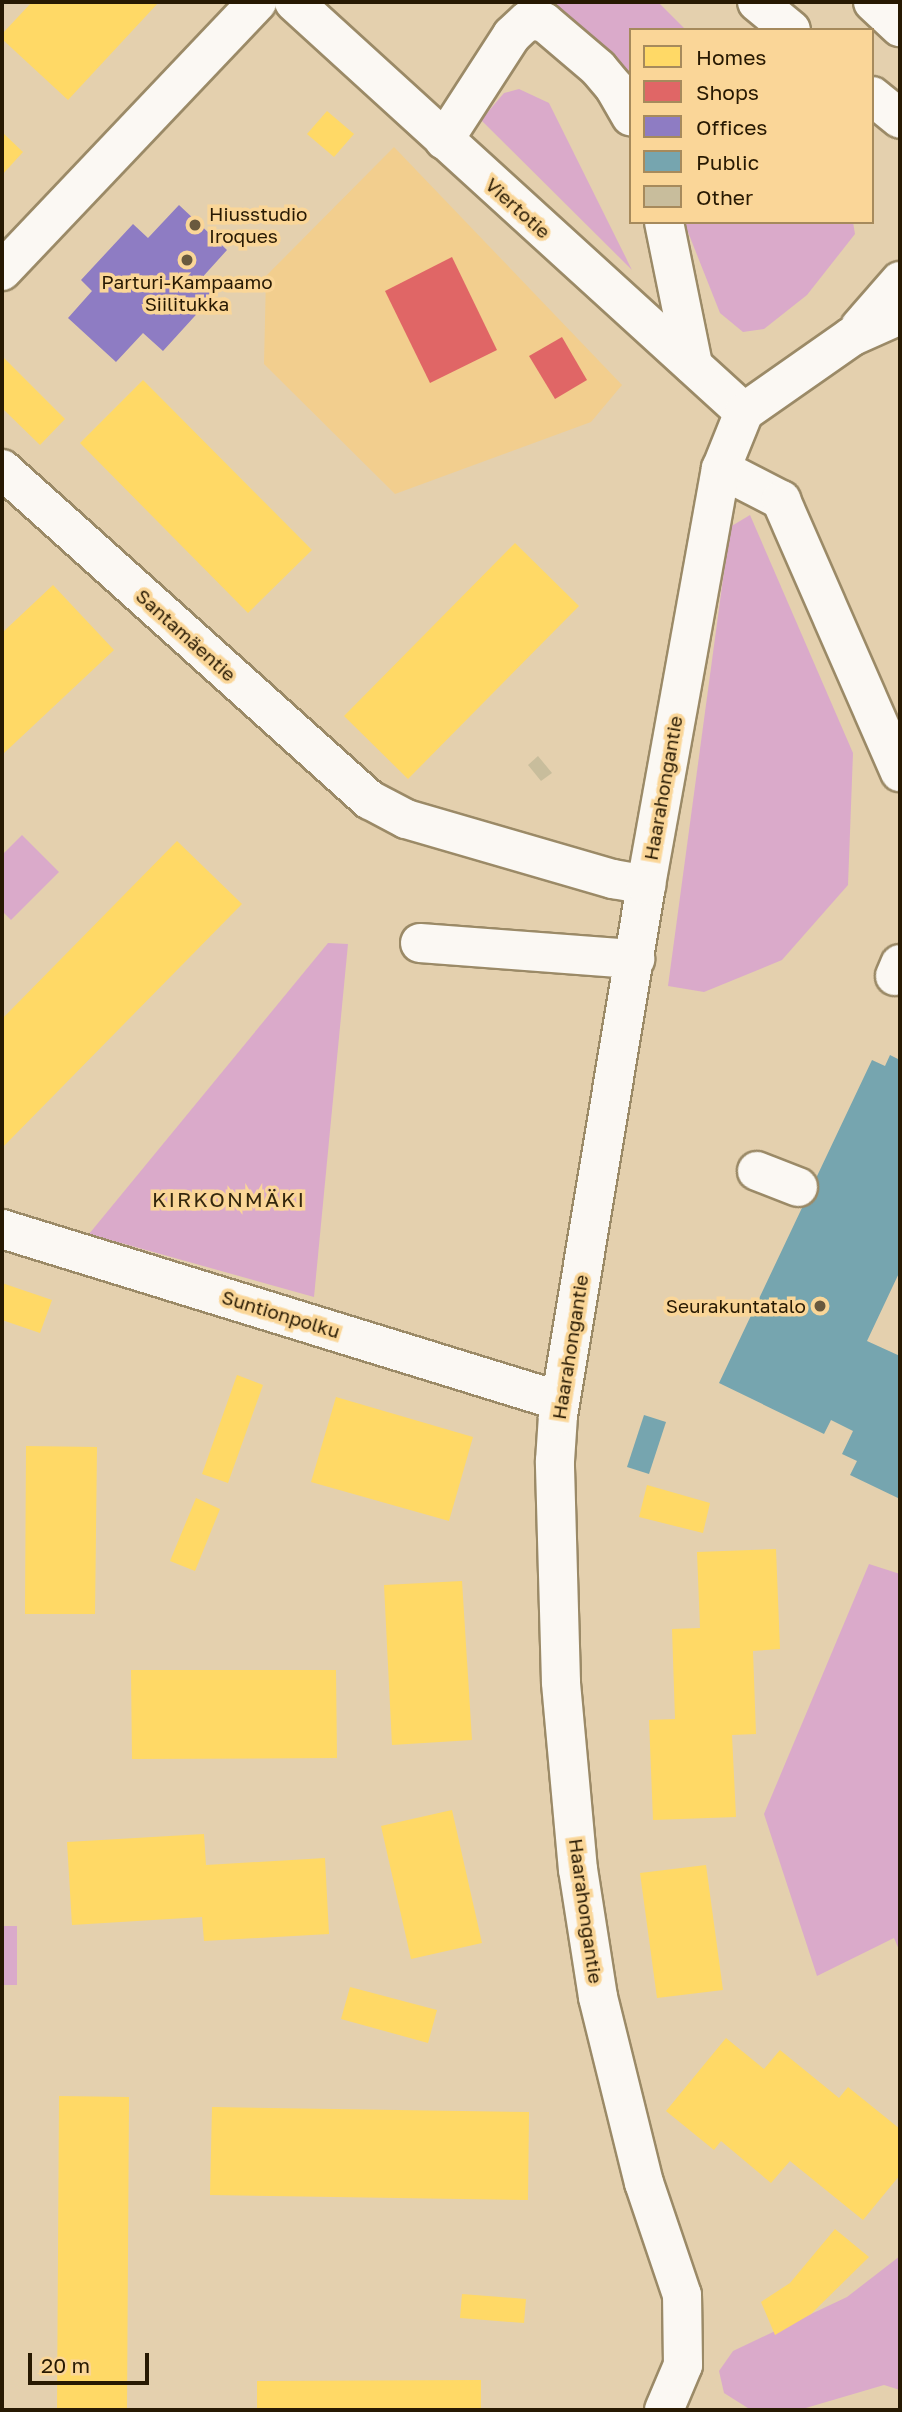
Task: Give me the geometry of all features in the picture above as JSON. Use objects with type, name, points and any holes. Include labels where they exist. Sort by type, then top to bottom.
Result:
[{"type":"street","points":[[2,271],[257,2]]},
{"type":"street","name":"Viertotie","points":[[294,2],[744,412]]},
{"type":"street","points":[[757,2],[789,28]]},
{"type":"street","points":[[873,2],[900,27]]},
{"type":"street","points":[[444,140],[512,35],[527,21],[544,22],[598,68],[614,87],[629,113]]},
{"type":"street","points":[[874,98],[900,119]]},
{"type":"street","points":[[664,224],[693,365]]},
{"type":"street","points":[[851,337],[900,281]]},
{"type":"street","points":[[744,412],[851,337],[900,315]]},
{"type":"street","name":"Haarahongantie","points":[[664,2410],[683,2365],[682,2295],[644,2183],[601,2011],[578,1870],[561,1682],[555,1461],[560,1401],[646,886],[721,469],[744,412]]},
{"type":"street","name":"Santamäentie","points":[[2,469],[370,800],[406,819],[613,879],[646,886]]},
{"type":"street","points":[[721,469],[781,500],[900,772]]},
{"type":"street","points":[[420,943],[635,959]]},
{"type":"street","points":[[757,1171],[798,1187]]},
{"type":"street","name":"Suntionpolku","points":[[2,1229],[560,1401]]},
{"type":"shaded area","points":[[554,2],[658,2],[684,28],[629,28],[629,82]]},
{"type":"shaded area","points":[[519,89],[549,103],[632,270],[481,120],[504,93]]},
{"type":"shaded area","points":[[394,147],[622,385],[591,422],[395,494],[264,364],[266,276]]},
{"type":"shaded area","points":[[685,224],[853,224],[855,234],[807,295],[764,329],[743,332],[720,313]]},
{"type":"shaded area","points":[[750,515],[853,753],[848,885],[782,960],[704,992],[668,986],[730,527]]},
{"type":"shaded area","points":[[22,835],[59,872],[11,920],[2,911],[2,855]]},
{"type":"shaded area","points":[[328,943],[348,944],[314,1297],[89,1234]]},
{"type":"shaded area","points":[[869,1564],[900,1574],[900,1952],[894,1938],[817,1976],[764,1814]]},
{"type":"shaded area","points":[[2,1926],[17,1926],[17,1985],[2,1985]]},
{"type":"shaded area","points":[[900,2256],[900,2390],[884,2385],[799,2410],[751,2410],[724,2393],[719,2371],[733,2351],[847,2297]]},
{"type":"building: Homes","points":[[32,2],[159,2],[68,100],[2,39],[2,34]]},
{"type":"building: Homes","points":[[327,111],[354,134],[334,157],[307,134]]},
{"type":"building: Homes","points":[[2,132],[23,152],[2,175]]},
{"type":"building: Homes","points":[[2,356],[65,419],[40,445],[2,408]]},
{"type":"building: Homes","points":[[143,380],[312,550],[248,613],[80,443]]},
{"type":"building: Homes","points":[[515,543],[579,606],[408,779],[344,716]]},
{"type":"building: Homes","points":[[53,585],[114,650],[2,755],[2,633]]},
{"type":"building: Homes","points":[[177,841],[242,904],[2,1148],[2,1019]]},
{"type":"building: Homes","points":[[2,1283],[52,1300],[40,1333],[2,1320]]},
{"type":"building: Homes","points":[[237,1375],[263,1385],[228,1483],[202,1474]]},
{"type":"building: Homes","points":[[336,1397],[473,1437],[449,1521],[311,1482]]},
{"type":"building: Homes","points":[[26,1446],[97,1447],[95,1614],[25,1614]]},
{"type":"building: Homes","points":[[647,1485],[710,1503],[703,1533],[639,1517]]},
{"type":"building: Homes","points":[[196,1498],[220,1509],[195,1571],[170,1561]]},
{"type":"building: Homes","points":[[776,1549],[780,1649],[753,1651],[756,1734],[732,1735],[736,1817],[653,1820],[649,1720],[675,1719],[672,1629],[700,1628],[697,1552]]},
{"type":"building: Homes","points":[[462,1581],[472,1740],[392,1745],[384,1585]]},
{"type":"building: Homes","points":[[131,1670],[336,1670],[337,1758],[132,1759]]},
{"type":"building: Homes","points":[[452,1810],[482,1943],[411,1959],[381,1826]]},
{"type":"building: Homes","points":[[204,1834],[206,1865],[325,1858],[329,1934],[204,1941],[202,1917],[72,1925],[67,1842]]},
{"type":"building: Homes","points":[[706,1865],[723,1990],[657,1998],[640,1873]]},
{"type":"building: Homes","points":[[350,1987],[437,2010],[428,2043],[341,2019]]},
{"type":"building: Homes","points":[[726,2038],[764,2069],[780,2050],[839,2098],[848,2087],[900,2129],[900,2175],[863,2220],[790,2161],[771,2183],[721,2141],[714,2150],[666,2111]]},
{"type":"building: Homes","points":[[59,2096],[129,2097],[127,2410],[57,2410]]},
{"type":"building: Homes","points":[[212,2107],[529,2112],[528,2200],[210,2195]]},
{"type":"building: Homes","points":[[835,2229],[869,2257],[811,2314],[775,2335],[761,2302],[790,2283]]},
{"type":"building: Homes","points":[[462,2294],[526,2299],[524,2323],[460,2318]]},
{"type":"building: Homes","points":[[481,2380],[481,2410],[257,2410],[257,2381]]},
{"type":"building: Shops","points":[[452,257],[497,350],[430,383],[385,291]]},
{"type":"building: Shops","points":[[562,337],[587,380],[555,399],[529,356]]},
{"type":"building: Offices","points":[[179,205],[227,250],[199,281],[214,295],[163,351],[143,333],[116,362],[68,318],[92,291],[81,280],[133,224],[148,238]]},
{"type":"building: Public","name":"Seurakuntatalo","points":[[890,1055],[900,1060],[900,1271],[867,1341],[900,1356],[900,1499],[850,1475],[857,1461],[842,1454],[853,1431],[831,1420],[824,1434],[719,1383],[872,1060],[885,1066]]},
{"type":"building: Public","points":[[644,1415],[666,1422],[649,1474],[627,1467]]},
{"type":"building: Other","points":[[538,756],[552,773],[541,781],[528,765]]},
{"type":"place","name":"Hiusstudio Iroques","points":[[195,225]]},
{"type":"place","name":"Parturi-Kampaamo Siilitukka","points":[[187,260]]},
{"type":"place","name":"Seurakuntatalo","points":[[820,1306]]},
{"type":"district","name":"KIRKONMÄKI","points":[[229,1199]]}]
